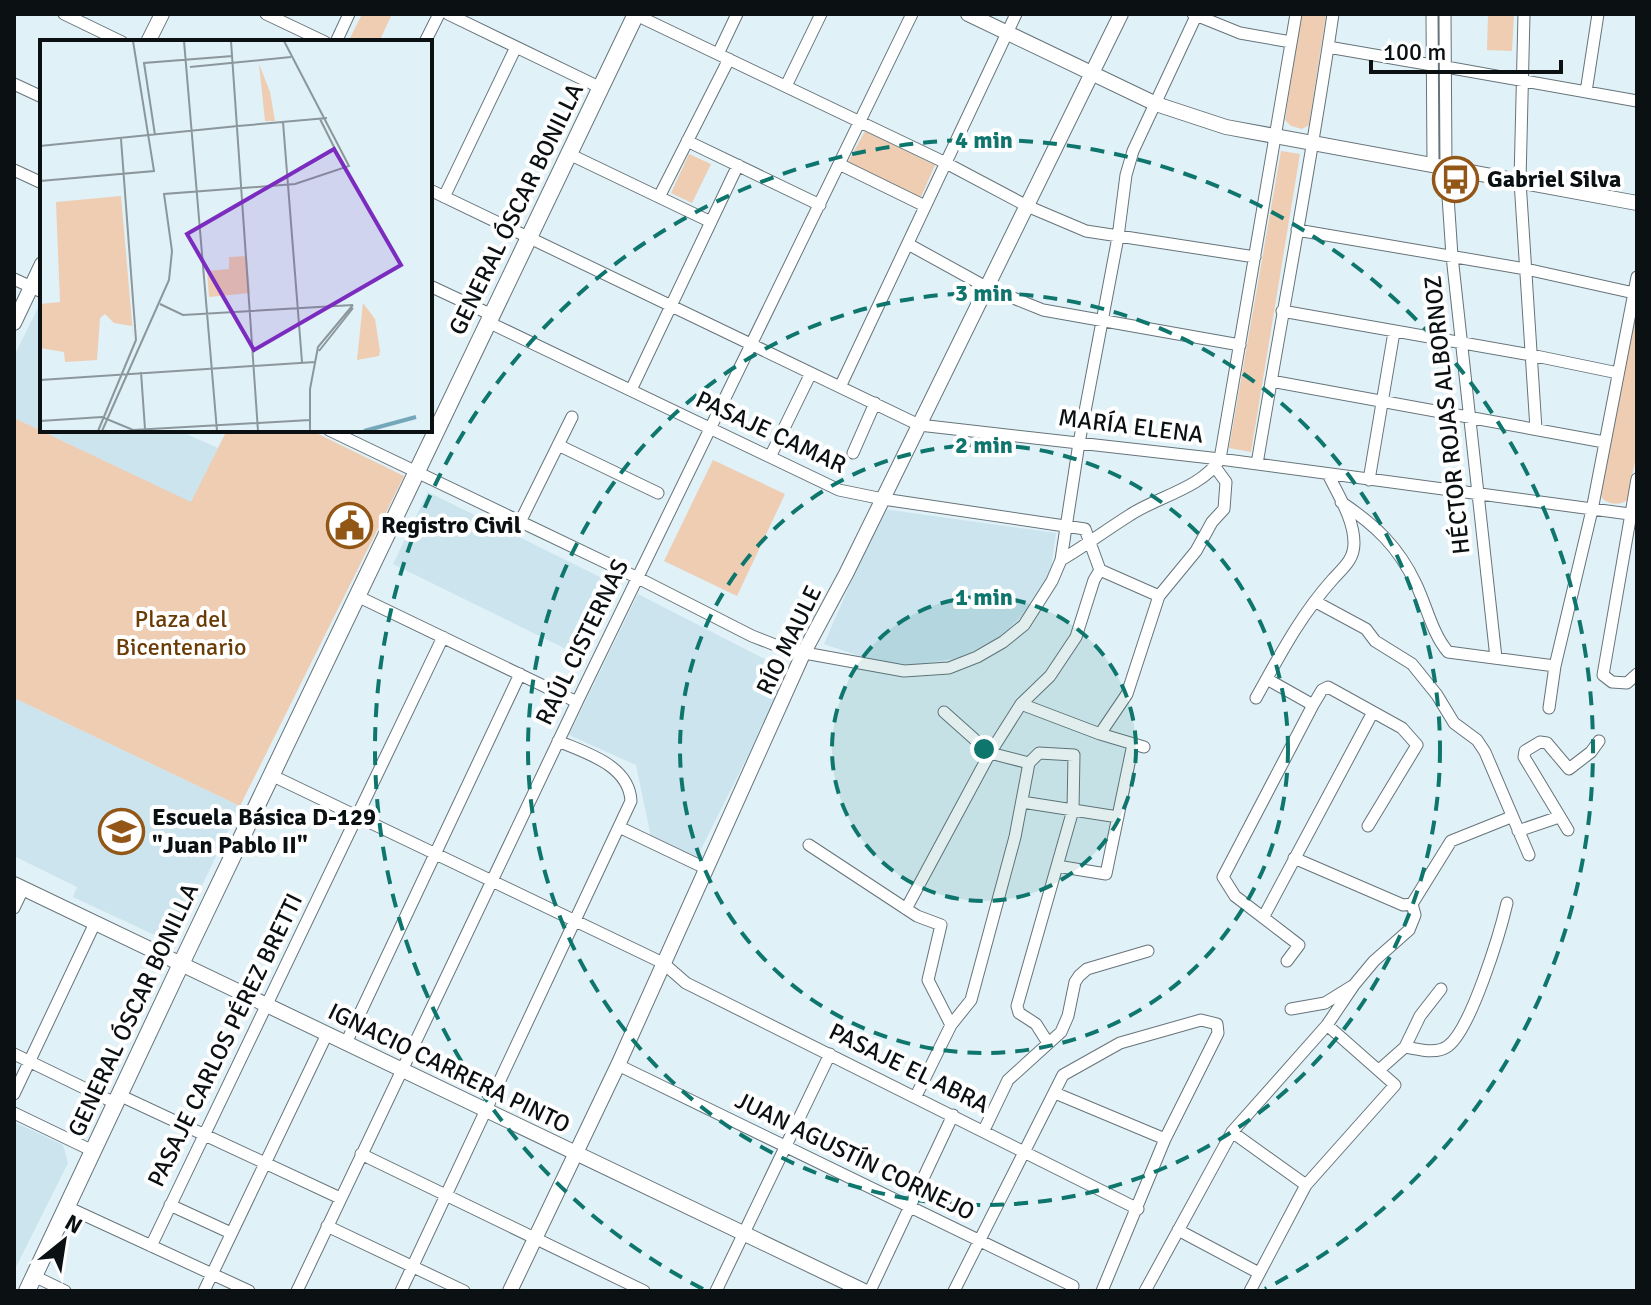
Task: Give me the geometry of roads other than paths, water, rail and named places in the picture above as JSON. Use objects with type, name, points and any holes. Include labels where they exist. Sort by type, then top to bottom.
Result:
[{"type":"main road","name":"GENERAL ÓSCAR BONILLA","points":[[31,1284],[635,14]]},
{"type":"street","points":[[149,40],[162,14]]},
{"type":"street","points":[[266,14],[321,40]]},
{"type":"street","points":[[337,40],[349,14]]},
{"type":"street","points":[[426,40],[439,14]]},
{"type":"street","points":[[448,14],[601,88]]},
{"type":"street","points":[[635,14],[946,163],[1027,206],[1086,231],[1255,257]]},
{"type":"street","points":[[659,197],[687,141],[737,14]]},
{"type":"street","points":[[786,86],[821,14]]},
{"type":"street","name":"RAÚL CISTERNAS","points":[[297,1291],[400,1069],[912,14]]},
{"type":"street","points":[[968,14],[1156,104],[1226,127],[1637,203]]},
{"type":"street","points":[[840,387],[1016,14]]},
{"type":"street","name":"RÍO MAULE","points":[[510,1291],[618,1065],[803,654],[883,499],[1121,14]]},
{"type":"street","points":[[334,432],[752,636],[803,654],[904,671],[949,668],[977,657],[1024,625],[1052,581],[1061,560],[1079,443],[1118,237],[1126,175],[1133,151],[1195,14],[1240,33],[1291,42]]},
{"type":"street","points":[[1100,734],[1127,694],[1159,596],[1196,551],[1212,522],[1224,509],[1226,482],[1218,463],[1296,14]]},
{"type":"street","points":[[1257,464],[1314,143],[1333,14]]},
{"type":"street","points":[[1432,14],[1432,65],[1440,166]]},
{"type":"street","points":[[1440,166],[1446,67],[1445,14]]},
{"type":"street","points":[[1524,14],[1520,181],[1536,429]]},
{"type":"street","points":[[1586,92],[1598,14]]},
{"type":"street","points":[[66,15],[118,40]]},
{"type":"street","points":[[444,197],[516,47]]},
{"type":"street","points":[[1328,47],[1432,65]]},
{"type":"street","points":[[1446,67],[1637,101]]},
{"type":"street","points":[[14,84],[40,96]]},
{"type":"street","points":[[687,141],[820,205]]},
{"type":"street","points":[[569,154],[711,222]]},
{"type":"street","points":[[839,164],[925,206]]},
{"type":"street","points":[[631,390],[738,165]]},
{"type":"street","name":"HÉCTOR ROJAS ALBORNOZ","points":[[1440,166],[1496,658]]},
{"type":"street","points":[[14,170],[40,182]]},
{"type":"street","name":"MARÍA ELENA","points":[[432,191],[919,425],[1218,463],[1257,464],[1633,515]]},
{"type":"street","points":[[1297,230],[1526,269],[1634,293]]},
{"type":"street","points":[[908,244],[986,287],[1043,310],[1240,345]]},
{"type":"street","points":[[1549,708],[1555,666],[1592,510],[1637,277]]},
{"type":"street","points":[[14,279],[37,290],[14,323]]},
{"type":"street","name":"PASAJE CAMAR","points":[[432,287],[631,390],[839,490],[1066,525],[1085,529],[1092,543]]},
{"type":"street","points":[[1282,311],[1618,373]]},
{"type":"street","points":[[1369,480],[1394,332]]},
{"type":"street","points":[[770,457],[811,373]]},
{"type":"street","points":[[1271,381],[1604,442]]},
{"type":"street","points":[[853,453],[875,403]]},
{"type":"street","points":[[520,522],[572,417]]},
{"type":"street","points":[[558,445],[658,493]]},
{"type":"street","points":[[1061,560],[1218,463]]},
{"type":"street","points":[[1256,698],[1284,645],[1350,561],[1354,543],[1349,520],[1328,474]]},
{"type":"street","points":[[1637,479],[1603,675],[1612,682],[1627,683],[1637,674]]},
{"type":"street","points":[[1341,502],[1374,524],[1395,549],[1416,583],[1439,641],[1448,652],[1555,666]]},
{"type":"street","points":[[906,909],[990,753],[1021,704],[1050,676],[1076,637],[1100,570],[1092,543]]},
{"type":"street","points":[[1100,570],[1159,596]]},
{"type":"street","points":[[357,596],[577,702]]},
{"type":"street","points":[[1316,602],[1359,624],[1375,641],[1412,664],[1454,723],[1477,740],[1529,855]]},
{"type":"street","name":"PASAJE CARLOS PÉREZ BRETTI","points":[[151,1246],[443,637]]},
{"type":"street","points":[[346,1043],[520,674]]},
{"type":"street","points":[[1267,679],[1313,705]]},
{"type":"street","points":[[1287,961],[1299,945],[1235,896],[1223,877],[1313,705],[1322,690],[1328,687],[1402,728],[1417,745],[1368,826]]},
{"type":"street","points":[[1021,704],[1138,745],[1106,874],[1057,866]]},
{"type":"street","points":[[944,712],[990,753],[1029,763]]},
{"type":"street","points":[[1264,916],[1373,712]]},
{"type":"street","points":[[401,1291],[631,801],[631,789],[621,776],[601,760],[558,741]]},
{"type":"street","points":[[1568,830],[1524,757],[1525,751],[1540,742],[1547,743],[1569,769],[1591,752],[1599,741]]},
{"type":"street","points":[[916,1096],[951,1025],[971,1000],[1015,837],[1029,763],[1039,753],[1074,755],[1073,810],[1017,1006],[1019,1013],[1036,1024],[1048,1043]]},
{"type":"street","name":"PASAJE EL ABRA","points":[[271,775],[663,963],[686,983],[1138,1209]]},
{"type":"street","points":[[1022,802],[1118,817]]},
{"type":"street","points":[[1145,1291],[1232,1132],[1327,1025],[1374,961],[1409,930],[1415,915],[1412,904],[1451,841],[1511,817]]},
{"type":"street","points":[[1518,831],[1559,817]]},
{"type":"street","points":[[619,827],[707,869]]},
{"type":"street","points":[[809,845],[906,909],[941,925],[928,980],[951,1025]]},
{"type":"street","points":[[1294,858],[1403,905],[1412,904]]},
{"type":"street","points":[[14,908],[19,887]]},
{"type":"street","name":"IGNACIO CARRERA PINTO","points":[[19,887],[867,1291]]},
{"type":"street","points":[[1405,1047],[1435,1051],[1448,1046],[1474,1003],[1496,947],[1507,903]]},
{"type":"street","points":[[14,1094],[95,923]]},
{"type":"street","points":[[984,1130],[1008,1080],[1061,1032],[1079,976],[1087,969],[1148,951]]},
{"type":"street","points":[[1291,1009],[1325,1003],[1354,985]]},
{"type":"street","points":[[1379,1070],[1405,1047],[1420,1016],[1441,989]]},
{"type":"street","points":[[954,1291],[1063,1075],[1120,1043],[1201,1020],[1217,1024],[1218,1033],[1165,1139],[1102,1291]]},
{"type":"street","points":[[1250,1291],[1306,1185],[1395,1085],[1327,1025]]},
{"type":"street","points":[[204,1291],[327,1034]]},
{"type":"street","points":[[14,1054],[204,1134],[340,1198]]},
{"type":"street","points":[[716,1291],[830,1054]]},
{"type":"street","name":"JUAN AGUSTÍN CORNEJO","points":[[618,1065],[1073,1286]]},
{"type":"street","points":[[1055,1093],[1165,1139]]},
{"type":"street","points":[[14,1113],[93,1151]]},
{"type":"street","points":[[867,1291],[953,1115]]},
{"type":"street","points":[[1232,1132],[1306,1185]]},
{"type":"street","points":[[361,1154],[535,1238],[619,1286],[644,1291]]},
{"type":"street","points":[[170,1205],[231,1233]]},
{"type":"street","points":[[67,1207],[249,1291]]},
{"type":"street","points":[[327,1226],[464,1291]]},
{"type":"street","points":[[1178,1230],[1259,1273]]},
{"type":"street","points":[[31,1284],[65,1291]]},
{"type":"place","name":"Gabriel Silva","points":[[1456,179]]},
{"type":"place","name":"Registro Civil","points":[[350,525]]},
{"type":"place","name":"Escuela Básica D-129 \"Juan Pablo II\"","points":[[121,831]]},
{"type":"park label","name":"Plaza del Bicentenario","points":[[181,633]]}]
